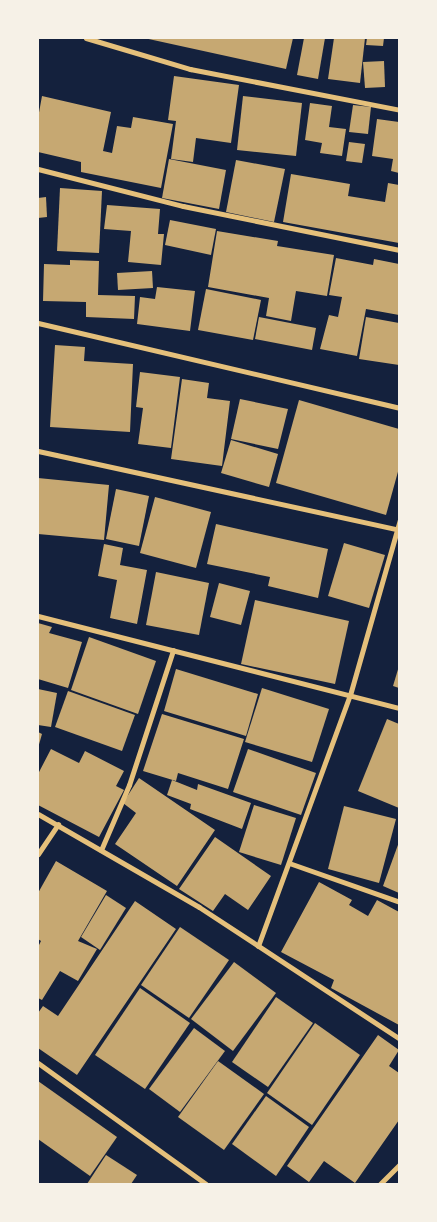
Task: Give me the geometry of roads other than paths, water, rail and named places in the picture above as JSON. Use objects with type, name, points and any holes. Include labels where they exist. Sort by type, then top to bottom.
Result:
[{"type":"street","points":[[86,38],[190,69],[400,110]]},
{"type":"street","points":[[38,169],[183,206],[400,250]]},
{"type":"street","points":[[38,323],[400,408]]},
{"type":"street","points":[[38,451],[398,530]]},
{"type":"street","points":[[258,946],[350,694],[400,520]]},
{"type":"street","points":[[38,616],[400,708]]},
{"type":"street","points":[[101,850],[129,785],[173,650]]},
{"type":"street","points":[[38,814],[58,824],[258,946],[400,1039]]},
{"type":"street","points":[[38,854],[58,824]]},
{"type":"street","points":[[289,863],[400,902]]},
{"type":"street","points":[[38,1063],[206,1184]]},
{"type":"street","points":[[380,1184],[400,1164]]}]
